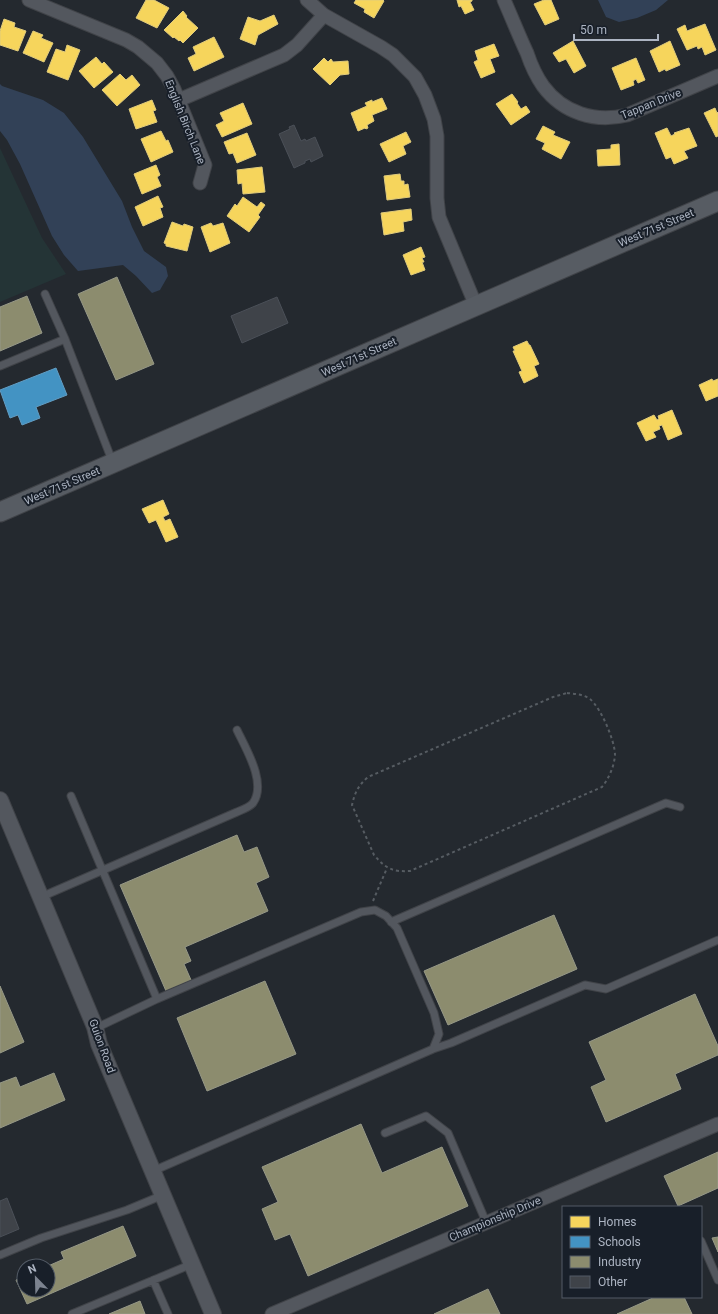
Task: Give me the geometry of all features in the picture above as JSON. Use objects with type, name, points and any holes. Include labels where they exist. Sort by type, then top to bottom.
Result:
[{"type":"main road","name":"West 71st Street","points":[[0,512],[718,201]]},
{"type":"street","points":[[307,0],[324,16],[393,55],[415,77],[425,95],[434,119],[437,136],[437,198],[439,216],[476,306]]},
{"type":"street","name":"Tappan Drive","points":[[504,0],[535,74],[543,86],[549,94],[559,102],[572,111],[584,116],[617,118],[718,76]]},
{"type":"street","name":"English Birch Lane","points":[[34,1],[121,38],[138,47],[151,57],[169,80],[179,100],[205,165],[200,182]]},
{"type":"street","points":[[179,100],[284,55],[297,45],[324,16]]},
{"type":"street","name":"Guion Road","points":[[0,800],[96,1028],[99,1044],[213,1314]]},
{"type":"street","name":"Championship Drive","points":[[272,1314],[718,1124]]},
{"type":"lane","points":[[45,294],[113,463]]},
{"type":"lane","points":[[0,366],[64,339]]},
{"type":"lane","points":[[41,897],[237,812],[252,804],[258,794],[257,775],[238,730]]},
{"type":"lane","points":[[70,796],[157,999]]},
{"type":"lane","points":[[392,922],[666,803],[680,807]]},
{"type":"lane","points":[[96,1028],[157,999],[362,912],[375,910],[386,916],[397,928],[434,1013],[439,1034],[433,1049]]},
{"type":"lane","points":[[153,1171],[433,1049],[451,1043],[585,985],[606,989],[718,940]]},
{"type":"lane","points":[[385,1133],[426,1116],[448,1133],[486,1222]]},
{"type":"lane","points":[[0,1255],[41,1238],[127,1210],[163,1195]]},
{"type":"lane","points":[[702,1243],[718,1280]]},
{"type":"lane","points":[[72,1314],[192,1264]]},
{"type":"lane","points":[[153,1280],[168,1314]]},
{"type":"path","points":[[566,693],[580,694],[589,698],[598,707],[612,738],[615,755],[610,777],[602,787],[410,871],[397,871],[387,868],[374,856],[352,806],[358,785],[368,777],[553,697],[566,693]]},
{"type":"path","points":[[368,911],[387,868]]},
{"type":"shaded area","points":[[0,148],[42,238],[66,274],[0,302]]},
{"type":"water","points":[[598,0],[668,0],[656,10],[637,18],[619,22],[606,17]]},
{"type":"water","points":[[0,84],[43,100],[64,113],[83,137],[122,201],[132,227],[144,251],[166,267],[168,276],[160,290],[152,293],[123,265],[78,271],[64,255],[52,236],[20,164],[7,140],[0,131]]},
{"type":"building: Homes","points":[[146,0],[154,0],[169,8],[157,28],[136,18]]},
{"type":"building: Homes","points":[[356,0],[384,1],[374,18],[364,12],[365,9],[354,3]]},
{"type":"building: Homes","points":[[457,0],[472,0],[470,2],[474,10],[465,14],[461,6],[459,7]]},
{"type":"building: Homes","points":[[544,0],[551,0],[559,19],[545,25],[534,4]]},
{"type":"building: Homes","points":[[183,11],[187,16],[186,17],[198,28],[183,43],[174,37],[173,38],[164,30]]},
{"type":"building: Homes","points":[[274,15],[278,24],[258,35],[255,45],[240,39],[248,17],[260,21]]},
{"type":"building: Homes","points":[[4,19],[15,23],[14,27],[26,31],[18,51],[0,45],[0,31]]},
{"type":"building: Homes","points":[[705,24],[716,50],[705,55],[702,47],[698,49],[697,46],[687,50],[677,29],[685,25],[687,31]]},
{"type":"building: Homes","points":[[33,31],[43,35],[41,38],[53,43],[44,62],[23,53]]},
{"type":"building: Homes","points":[[214,37],[224,57],[194,71],[188,58],[196,54],[193,47]]},
{"type":"building: Homes","points":[[573,41],[586,66],[574,73],[566,59],[559,62],[553,53]]},
{"type":"building: Homes","points":[[670,41],[680,65],[666,71],[665,69],[659,72],[650,51]]},
{"type":"building: Homes","points":[[494,44],[499,56],[490,59],[495,72],[481,78],[474,62],[478,60],[475,51]]},
{"type":"building: Homes","points":[[67,45],[80,50],[68,80],[47,72],[56,49],[65,52]]},
{"type":"building: Homes","points":[[96,57],[102,64],[104,62],[113,72],[94,88],[79,71]]},
{"type":"building: Homes","points":[[324,58],[328,62],[331,59],[333,62],[348,61],[349,74],[340,75],[330,85],[313,69]]},
{"type":"building: Homes","points":[[636,58],[645,80],[638,83],[636,79],[633,81],[634,85],[621,90],[612,68]]},
{"type":"building: Homes","points":[[120,74],[126,80],[132,75],[140,85],[117,106],[102,90]]},
{"type":"building: Homes","points":[[512,94],[521,109],[526,106],[530,112],[511,125],[496,104]]},
{"type":"building: Homes","points":[[382,98],[387,109],[372,115],[374,121],[367,125],[368,128],[358,131],[351,113],[367,106],[365,103]]},
{"type":"building: Homes","points":[[152,100],[156,110],[153,111],[157,122],[136,129],[129,109]]},
{"type":"building: Homes","points":[[243,103],[252,124],[222,137],[216,125],[224,121],[220,113]]},
{"type":"building: Homes","points":[[715,108],[717,113],[718,112],[718,136],[716,137],[704,113]]},
{"type":"building: Homes","points":[[543,126],[555,132],[553,135],[570,142],[561,159],[542,149],[545,143],[536,139]]},
{"type":"building: Homes","points":[[667,128],[671,136],[675,134],[674,133],[689,128],[697,146],[684,151],[688,158],[674,164],[671,157],[666,159],[655,133]]},
{"type":"building: Homes","points":[[161,131],[166,141],[168,140],[173,152],[151,162],[141,139]]},
{"type":"building: Homes","points":[[406,132],[411,142],[403,146],[406,154],[389,162],[380,144]]},
{"type":"building: Homes","points":[[247,133],[256,155],[237,163],[233,153],[229,154],[224,142]]},
{"type":"building: Homes","points":[[619,144],[620,165],[598,166],[597,150],[611,149],[611,145]]},
{"type":"building: Homes","points":[[156,165],[160,175],[157,177],[161,186],[142,194],[134,174]]},
{"type":"building: Homes","points":[[262,167],[265,192],[243,194],[242,183],[238,184],[237,170]]},
{"type":"building: Homes","points":[[400,174],[401,181],[404,181],[404,185],[408,184],[410,197],[387,200],[384,176]]},
{"type":"building: Homes","points":[[158,196],[163,207],[160,208],[163,217],[143,226],[135,207]]},
{"type":"building: Homes","points":[[243,197],[257,207],[261,202],[265,205],[258,215],[260,217],[249,232],[227,216],[235,204],[237,206]]},
{"type":"building: Homes","points":[[411,209],[412,220],[403,222],[404,231],[384,235],[381,213]]},
{"type":"building: Homes","points":[[172,222],[183,226],[184,224],[193,227],[187,251],[166,246],[164,243]]},
{"type":"building: Homes","points":[[211,223],[213,226],[223,223],[230,243],[210,252],[201,227]]},
{"type":"building: Homes","points":[[421,247],[425,257],[422,258],[424,262],[422,262],[425,270],[411,275],[403,255]]},
{"type":"building: Homes","points":[[527,341],[539,364],[534,366],[538,376],[524,383],[519,372],[522,371],[513,351],[515,351],[513,347]]},
{"type":"building: Homes","points":[[712,379],[713,381],[718,379],[718,396],[706,401],[699,385]]},
{"type":"building: Homes","points":[[672,410],[682,434],[668,440],[662,425],[659,426],[660,429],[653,432],[656,437],[646,441],[637,423],[654,415],[657,420],[659,419],[658,416]]},
{"type":"building: Homes","points":[[163,500],[169,514],[163,517],[165,521],[170,519],[178,537],[166,542],[156,520],[149,523],[142,509]]},
{"type":"building: Schools","points":[[56,368],[67,395],[36,407],[40,418],[22,425],[18,415],[10,418],[0,390]]},
{"type":"building: Industry","points":[[117,277],[154,364],[116,380],[78,294]]},
{"type":"building: Industry","points":[[27,296],[42,333],[0,351],[0,307]]},
{"type":"building: Industry","points":[[237,835],[244,852],[257,847],[269,877],[256,883],[268,911],[185,947],[191,961],[184,964],[191,980],[166,991],[120,885]]},
{"type":"building: Industry","points":[[554,915],[577,969],[448,1025],[424,971]]},
{"type":"building: Industry","points":[[265,981],[296,1054],[207,1091],[177,1018]]},
{"type":"building: Industry","points":[[0,986],[24,1042],[0,1053]]},
{"type":"building: Industry","points":[[695,994],[718,1046],[718,1055],[675,1074],[681,1089],[606,1122],[591,1087],[606,1080],[589,1042]]},
{"type":"building: Industry","points":[[54,1073],[65,1100],[0,1128],[0,1083],[16,1077],[20,1087]]},
{"type":"building: Industry","points":[[361,1124],[382,1173],[442,1147],[468,1206],[308,1276],[290,1234],[275,1240],[262,1209],[278,1202],[262,1167]]},
{"type":"building: Industry","points":[[718,1152],[718,1188],[678,1206],[664,1176]]},
{"type":"building: Industry","points":[[123,1226],[136,1256],[56,1291],[56,1262],[64,1259],[61,1252]]},
{"type":"building: Industry","points":[[718,1237],[718,1252],[712,1238]]},
{"type":"building: Industry","points":[[488,1289],[500,1314],[434,1314]]},
{"type":"building: Industry","points":[[24,1298],[41,1298],[27,1304]]},
{"type":"building: Industry","points":[[653,1298],[684,1298],[692,1314],[617,1314]]},
{"type":"building: Industry","points":[[140,1301],[145,1314],[109,1314]]},
{"type":"building: Other","points":[[294,125],[301,141],[305,139],[306,141],[315,137],[323,156],[311,162],[310,159],[305,161],[305,163],[294,168],[279,134],[290,129],[289,127]]},
{"type":"building: Other","points":[[277,297],[288,323],[242,343],[231,316]]},
{"type":"building: Other","points":[[7,1198],[19,1229],[0,1237],[0,1201]]}]
